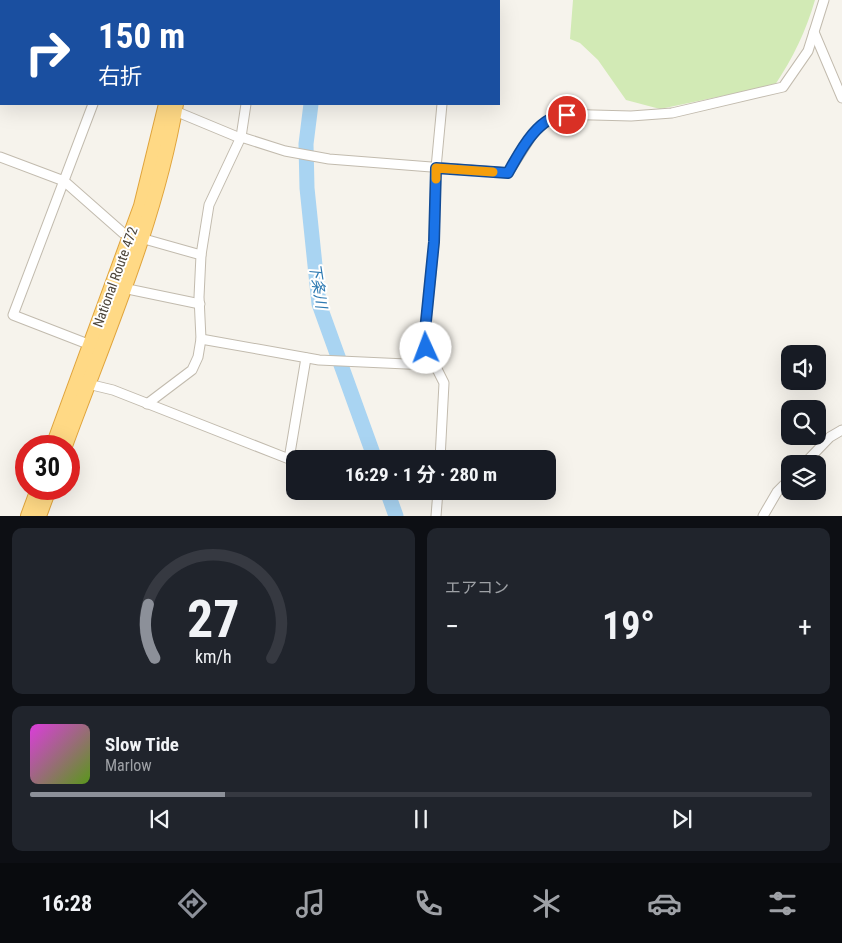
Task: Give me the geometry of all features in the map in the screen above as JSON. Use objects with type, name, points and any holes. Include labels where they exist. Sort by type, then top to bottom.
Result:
[{"type":"highway","name":"National Route 472","points":[[69,435],[88,384],[96,347],[135,237],[163,170],[172,106]]},
{"type":"highway","name":"National Route 472","points":[[58,435],[123,288],[135,237]]},
{"type":"highway","points":[[28,516],[34,500]]},
{"type":"highway","points":[[40,516],[45,500]]},
{"type":"street","points":[[172,106],[241,137],[285,151],[329,159],[508,173],[534,132],[556,114],[631,116],[672,113],[783,87],[808,52],[824,0]]},
{"type":"street","points":[[814,32],[842,98]]},
{"type":"street","points":[[93,105],[13,315],[96,347]]},
{"type":"street","points":[[147,404],[192,370],[198,357],[201,339],[201,254],[209,204],[241,137],[246,105]]},
{"type":"street","points":[[428,365],[425,331],[434,242],[436,168],[442,105]]},
{"type":"street","points":[[0,157],[64,181],[123,233],[201,254]]},
{"type":"street","points":[[123,288],[200,304]]},
{"type":"street","points":[[201,339],[319,360],[428,365],[437,369],[444,383],[440,450]]},
{"type":"street","points":[[88,384],[113,390],[289,459],[306,358]]},
{"type":"street","points":[[813,455],[830,437],[842,430]]},
{"type":"street","points":[[763,516],[781,488]]},
{"type":"street","points":[[436,516],[437,500]]},
{"type":"green space","points":[[573,0],[815,0],[798,44],[788,65],[775,85],[660,109],[626,100],[598,60],[580,43],[570,39]]},
{"type":"waterway","name":"下条川","points":[[311,105],[306,144],[307,188],[319,304],[372,450]]},
{"type":"waterway","name":"下条川","points":[[390,500],[396,516]]},
{"type":"slow traffic","points":[[436,179],[436,168],[493,172]]},
{"type":"route","points":[[426,348],[425,331],[434,242],[436,168],[508,173],[517,156],[526,146],[534,132],[556,114],[567,115]]}]
